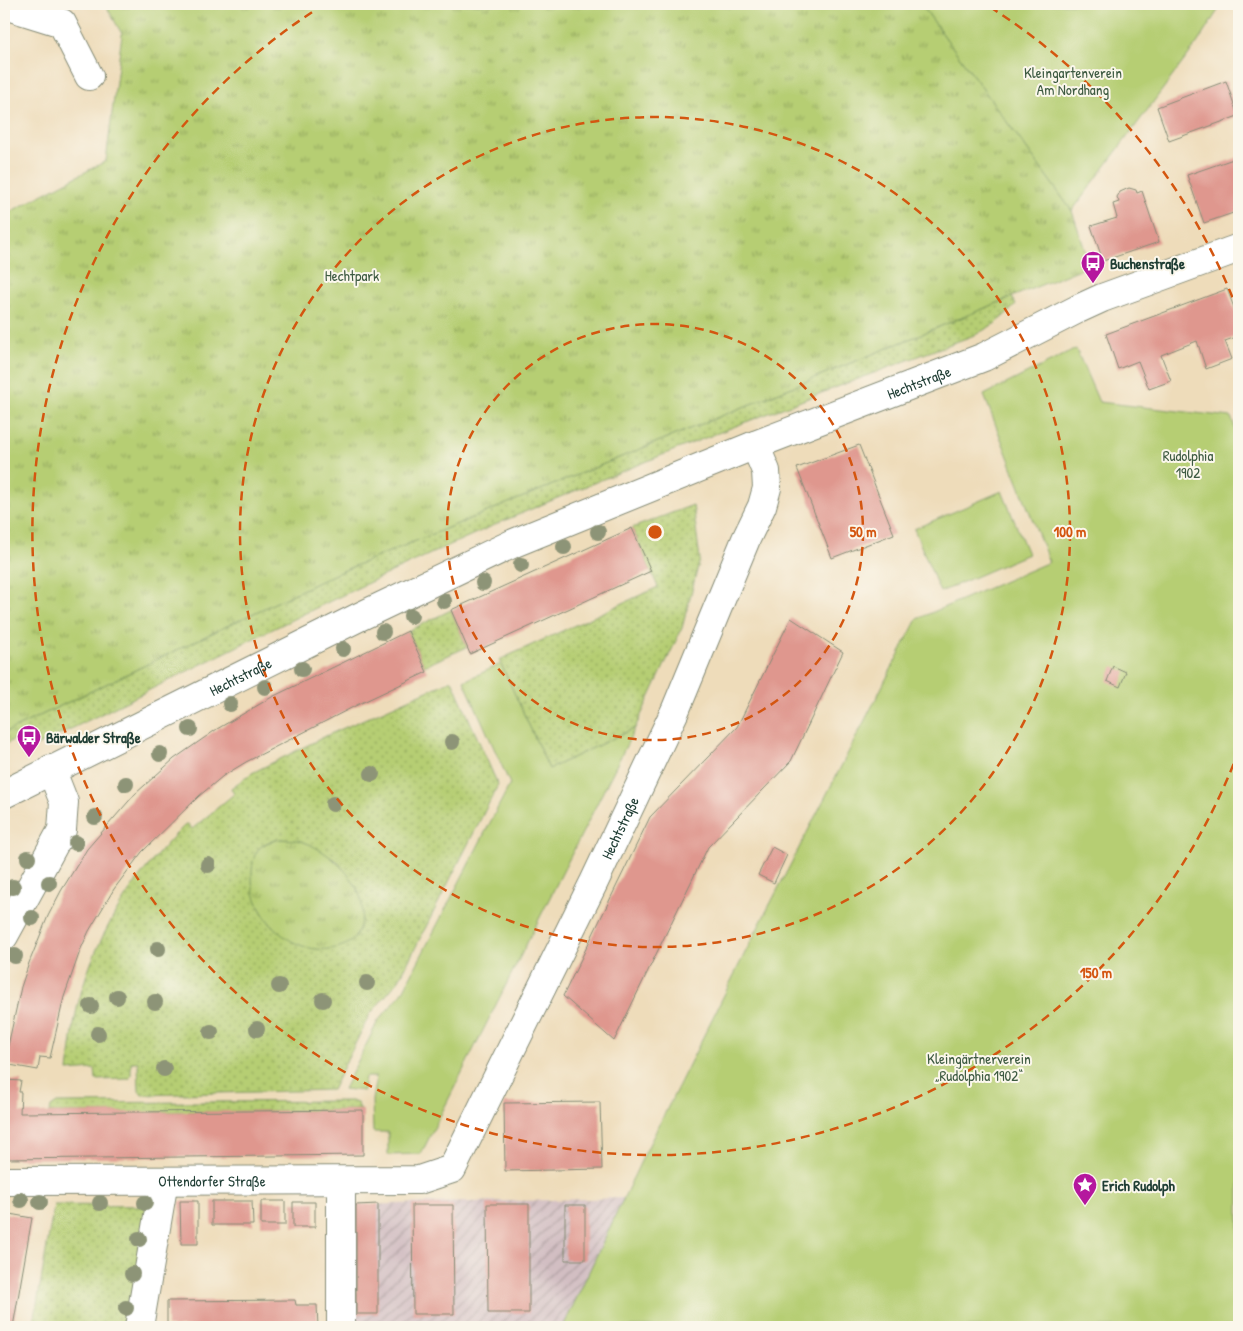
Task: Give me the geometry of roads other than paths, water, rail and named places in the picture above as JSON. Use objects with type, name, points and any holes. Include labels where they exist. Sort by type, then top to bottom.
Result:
[{"type":"street","points":[[4,5],[62,23],[89,76]]},
{"type":"street","name":"Hechtstraße","points":[[4,794],[351,621],[514,543],[755,446],[984,357],[1102,298],[1239,248]]},
{"type":"street","name":"Hechtstraße","points":[[419,1180],[452,1169],[594,882],[675,711],[746,539],[762,506],[767,488],[766,471],[755,446]]},
{"type":"street","points":[[4,936],[62,830],[64,802],[51,769]]},
{"type":"street","name":"Ottendorfer Straße","points":[[4,1181],[419,1180]]},
{"type":"street","points":[[139,1327],[164,1181]]},
{"type":"street","points":[[340,1181],[341,1327]]},
{"type":"place","name":"Buchenstraße","points":[[1093,284]]},
{"type":"place","name":"Bärwalder Straße","points":[[29,758]]},
{"type":"place","name":"Erich Rudolph","points":[[1085,1206]]},
{"type":"park label","name":"Kleingartenverein Am Nordhang","points":[[1073,80]]},
{"type":"park label","name":"Hechtpark","points":[[352,275]]},
{"type":"park label","name":"Rudolphia 1902","points":[[1188,464]]},
{"type":"park label","name":"Kleingärtnerverein „Rudolphia 1902“","points":[[979,1066]]}]
